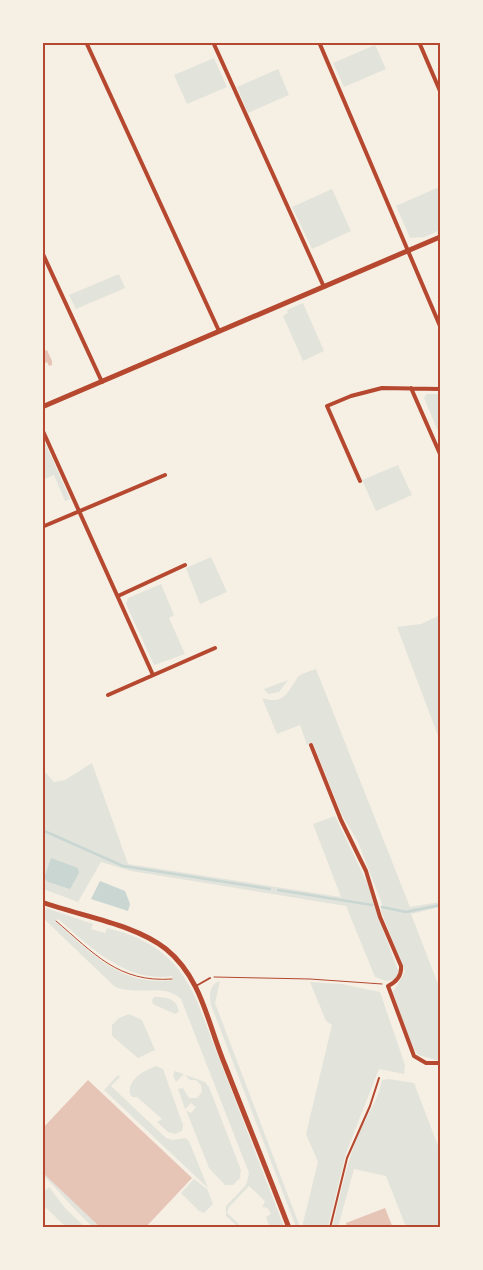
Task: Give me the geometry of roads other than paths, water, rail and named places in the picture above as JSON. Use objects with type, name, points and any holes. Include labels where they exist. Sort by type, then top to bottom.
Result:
[{"type":"street","points":[[86,42],[219,331]]},
{"type":"street","points":[[213,42],[324,287]]},
{"type":"street","points":[[319,42],[440,326]]},
{"type":"street","points":[[419,42],[440,91]]},
{"type":"street","points":[[42,407],[440,237]]},
{"type":"street","points":[[42,252],[102,382]]},
{"type":"street","points":[[411,388],[440,454]]},
{"type":"street","points":[[360,481],[326,406],[376,389],[440,388]]},
{"type":"street","points":[[42,429],[153,675]]},
{"type":"street","points":[[42,527],[165,475]]},
{"type":"street","points":[[118,596],[185,565]]},
{"type":"street","points":[[108,695],[215,648]]},
{"type":"street","points":[[311,745],[401,966],[396,982],[388,986],[414,1056],[426,1063],[440,1063]]},
{"type":"street","points":[[42,902],[148,936],[176,958],[196,986],[289,1228]]},
{"type":"lane","points":[[196,986],[210,978]]},
{"type":"lane","points":[[330,1228],[344,1166],[356,1133],[370,1106],[379,1078]]},
{"type":"waterway","points":[[42,830],[123,866],[270,889]]},
{"type":"waterway","points":[[278,890],[372,905]]},
{"type":"waterway","points":[[382,907],[406,912],[440,905]]}]
